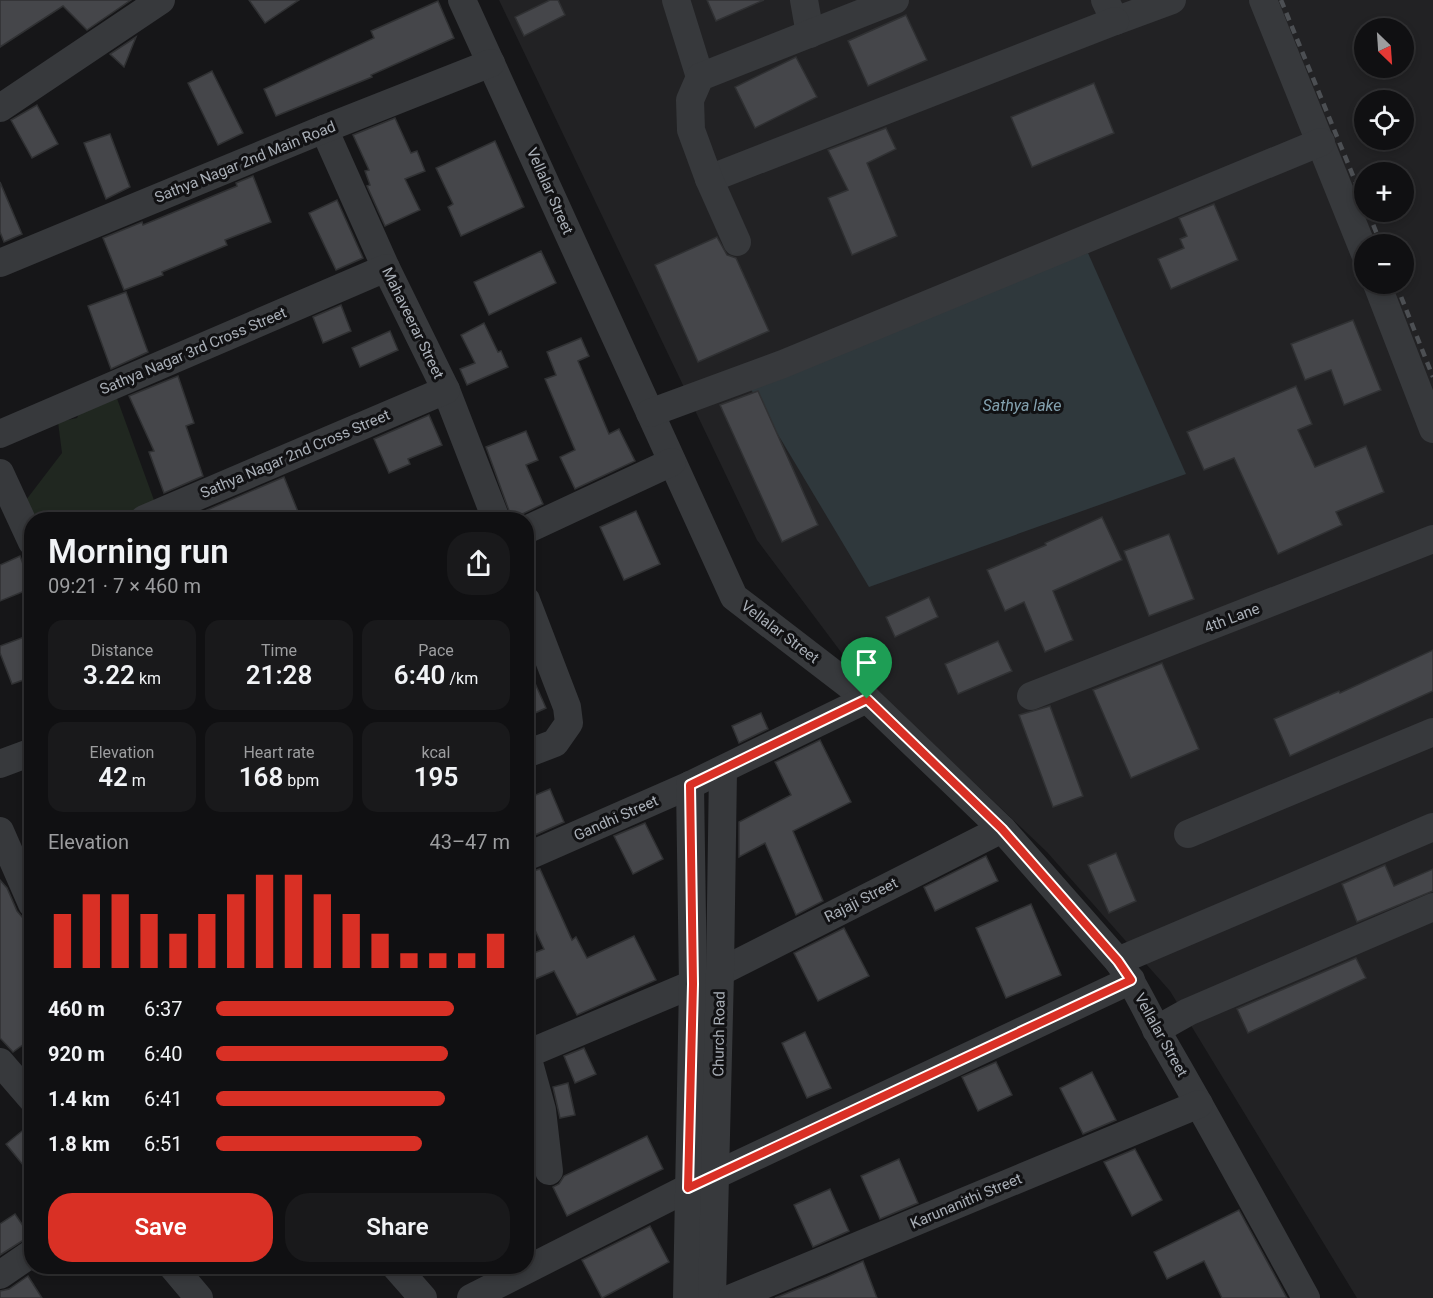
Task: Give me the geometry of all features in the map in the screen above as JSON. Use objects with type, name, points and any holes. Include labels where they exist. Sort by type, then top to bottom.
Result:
[{"type":"street","points":[[0,108],[161,0]]},
{"type":"street","name":"Vellalar Street","points":[[462,0],[734,597],[867,699],[1002,829],[1125,971],[1306,1298]]},
{"type":"street","points":[[676,0],[700,77],[690,100],[691,130],[737,242]]},
{"type":"street","points":[[804,0],[810,34]]},
{"type":"street","points":[[700,77],[895,0]]},
{"type":"street","points":[[710,179],[1110,11],[1172,0]]},
{"type":"street","points":[[1263,0],[1357,234]]},
{"type":"street","name":"Sathya Nagar 2nd Main Road","points":[[0,263],[324,129],[491,63]]},
{"type":"street","name":"Mahaveerar Street","points":[[324,129],[386,268],[446,390],[493,512]]},
{"type":"street","points":[[650,413],[783,364],[1321,142]]},
{"type":"street","name":"Sathya Nagar 3rd Cross Street","points":[[0,434],[386,268]]},
{"type":"street","points":[[1381,294],[1433,429]]},
{"type":"street","name":"Sathya Nagar 2nd Cross Street","points":[[160,512],[446,390]]},
{"type":"street","points":[[534,526],[672,462]]},
{"type":"street","points":[[0,473],[24,525]]},
{"type":"street","name":"4th Lane","points":[[1031,696],[1433,539]]},
{"type":"street","points":[[534,621],[567,707],[569,723],[555,743],[534,751]]},
{"type":"street","name":"Gandhi Street","points":[[534,853],[723,770],[867,699]]},
{"type":"street","points":[[1188,834],[1433,732]]},
{"type":"street","points":[[0,764],[24,755]]},
{"type":"street","name":"Church Road","points":[[712,1298],[723,770]]},
{"type":"street","name":"Church Road","points":[[687,1298],[693,984],[690,785]]},
{"type":"street","points":[[534,1266],[1125,971],[1433,827]]},
{"type":"street","name":"Rajaji Street","points":[[720,972],[1002,829]]},
{"type":"street","points":[[0,831],[24,886]]},
{"type":"street","points":[[1156,1030],[1188,1012],[1433,907]]},
{"type":"street","points":[[534,1050],[693,984]]},
{"type":"street","points":[[0,1062],[24,1090]]},
{"type":"street","name":"Karunanithi Street","points":[[732,1298],[1199,1104]]},
{"type":"street","points":[[534,1114],[549,1171]]},
{"type":"street","points":[[1,1272],[24,1258]]},
{"type":"street","points":[[179,1274],[199,1298]]},
{"type":"street","points":[[402,1274],[423,1298]]},
{"type":"street","points":[[471,1298],[518,1274]]},
{"type":"shaded area","points":[[499,0],[1433,0],[1433,1298],[1357,1298],[1170,991],[1047,852],[853,668],[757,540]]},
{"type":"shaded area","points":[[115,393],[155,503],[134,512],[28,512],[23,504],[62,453],[58,422],[77,418],[82,407]]},
{"type":"water","name":"Sathya lake","points":[[1088,253],[1186,474],[869,587],[746,381]]},
{"type":"building","points":[[0,0],[131,0],[87,30],[63,6],[0,47]]},
{"type":"building","points":[[249,0],[299,0],[265,23]]},
{"type":"building","points":[[550,0],[558,0],[565,15],[524,36],[515,17]]},
{"type":"building","points":[[707,0],[764,0],[716,21]]},
{"type":"building","points":[[438,1],[454,38],[371,75],[372,77],[276,116],[264,89],[374,38],[371,31]]},
{"type":"building","points":[[906,15],[927,60],[868,86],[848,41]]},
{"type":"building","points":[[136,37],[124,67],[110,54]]},
{"type":"building","points":[[796,57],[817,97],[755,128],[735,87]]},
{"type":"building","points":[[212,71],[243,133],[218,145],[188,83]]},
{"type":"building","points":[[1094,83],[1114,133],[1032,167],[1011,117]]},
{"type":"building","points":[[37,105],[58,144],[32,158],[11,120]]},
{"type":"building","points":[[395,118],[411,153],[417,151],[425,171],[405,179],[420,210],[385,226],[367,186],[370,185],[365,171],[369,170],[353,135]]},
{"type":"building","points":[[886,128],[896,149],[867,163],[897,236],[852,255],[828,198],[848,190],[828,150]]},
{"type":"building","points":[[110,134],[130,187],[106,199],[84,143]]},
{"type":"building","points":[[495,141],[524,207],[461,236],[448,207],[453,204],[436,168]]},
{"type":"building","points":[[253,176],[271,222],[225,240],[227,245],[162,272],[163,275],[124,290],[103,238],[142,222],[143,225],[237,186],[236,183]]},
{"type":"building","points":[[0,182],[22,234],[4,242],[0,232]]},
{"type":"building","points":[[337,200],[363,258],[336,270],[309,213]]},
{"type":"building","points":[[1214,204],[1238,260],[1171,289],[1158,259],[1184,248],[1180,239],[1187,236],[1179,218]]},
{"type":"building","points":[[717,237],[727,255],[736,258],[769,331],[698,362],[655,265]]},
{"type":"building","points":[[541,251],[556,283],[489,315],[474,282]]},
{"type":"building","points":[[126,292],[148,352],[111,369],[88,306]]},
{"type":"building","points":[[341,305],[351,331],[323,343],[313,317]]},
{"type":"building","points":[[1353,320],[1381,390],[1344,405],[1331,370],[1305,380],[1291,344]]},
{"type":"building","points":[[484,323],[508,367],[467,385],[460,369],[475,363],[461,335]]},
{"type":"building","points":[[390,331],[398,350],[360,367],[352,348]]},
{"type":"building","points":[[581,338],[589,356],[578,361],[609,434],[619,429],[635,461],[575,489],[560,457],[575,450],[545,379],[556,375],[547,352]]},
{"type":"building","points":[[178,376],[194,423],[186,426],[203,476],[164,493],[149,452],[154,451],[129,396]]},
{"type":"building","points":[[1296,386],[1312,424],[1298,430],[1315,467],[1366,446],[1384,492],[1336,512],[1342,525],[1278,554],[1234,458],[1204,470],[1187,432]]},
{"type":"building","points":[[758,391],[818,525],[782,542],[720,405]]},
{"type":"building","points":[[429,415],[442,445],[408,459],[410,464],[389,473],[374,439]]},
{"type":"building","points":[[526,431],[538,460],[526,465],[543,504],[526,512],[509,512],[486,447]]},
{"type":"building","points":[[284,477],[298,512],[202,512]]},
{"type":"building","points":[[636,511],[660,564],[624,580],[600,527]]},
{"type":"building","points":[[1102,517],[1122,560],[1053,591],[1073,640],[1045,652],[1024,602],[1005,611],[987,570],[1046,545],[1045,543]]},
{"type":"building","points":[[1169,534],[1194,599],[1149,616],[1124,551]]},
{"type":"building","points":[[20,556],[24,567],[24,591],[0,601],[0,565]]},
{"type":"building","points":[[929,597],[938,617],[895,637],[886,617]]},
{"type":"building","points":[[24,637],[24,680],[12,684],[0,653],[0,646]]},
{"type":"building","points":[[998,641],[1012,671],[958,694],[945,664]]},
{"type":"building","points":[[1433,650],[1433,691],[1290,756],[1274,719],[1339,691],[1340,693]]},
{"type":"building","points":[[1162,663],[1199,749],[1131,778],[1093,690]]},
{"type":"building","points":[[534,681],[546,708],[534,713]]},
{"type":"building","points":[[1050,706],[1083,796],[1053,807],[1019,715]]},
{"type":"building","points":[[761,713],[768,729],[739,743],[732,726]]},
{"type":"building","points":[[820,740],[851,802],[793,831],[823,901],[796,915],[765,843],[739,857],[739,822],[791,795],[775,762]]},
{"type":"building","points":[[550,789],[564,822],[534,835],[534,796]]},
{"type":"building","points":[[645,823],[663,859],[633,874],[614,836]]},
{"type":"building","points":[[1116,853],[1136,901],[1109,913],[1088,865]]},
{"type":"building","points":[[986,856],[998,881],[935,911],[924,887]]},
{"type":"building","points":[[1385,865],[1394,886],[1433,869],[1433,891],[1357,922],[1342,884]]},
{"type":"building","points":[[540,869],[572,940],[576,937],[587,958],[634,936],[656,980],[577,1015],[554,971],[534,980],[534,953],[544,949],[534,928],[534,871]]},
{"type":"building","points":[[0,880],[7,888],[17,911],[24,918],[24,1044],[13,1052],[0,1038]]},
{"type":"building","points":[[1031,904],[1061,975],[1006,998],[976,928]]},
{"type":"building","points":[[844,928],[869,976],[818,1001],[794,953]]},
{"type":"building","points":[[1356,958],[1366,978],[1248,1033],[1237,1009]]},
{"type":"building","points":[[805,1032],[831,1088],[807,1098],[782,1043]]},
{"type":"building","points":[[584,1048],[596,1074],[575,1083],[564,1056]]},
{"type":"building","points":[[996,1062],[1012,1095],[978,1111],[962,1077]]},
{"type":"building","points":[[1092,1072],[1116,1120],[1083,1134],[1060,1088]]},
{"type":"building","points":[[568,1083],[575,1115],[560,1118],[553,1087]]},
{"type":"building","points":[[24,1129],[24,1166],[6,1144]]},
{"type":"building","points":[[647,1136],[663,1169],[567,1216],[553,1187],[559,1184],[564,1176]]},
{"type":"building","points":[[1135,1149],[1162,1200],[1132,1216],[1104,1162]]},
{"type":"building","points":[[899,1159],[918,1203],[880,1219],[861,1176]]},
{"type":"building","points":[[830,1189],[849,1231],[813,1247],[794,1205]]},
{"type":"building","points":[[1239,1210],[1287,1298],[1222,1298],[1204,1261],[1167,1279],[1154,1252]]},
{"type":"building","points":[[15,1214],[24,1227],[24,1240],[0,1255],[0,1224]]},
{"type":"building","points":[[650,1226],[669,1262],[602,1298],[582,1260]]},
{"type":"building","points":[[863,1261],[877,1298],[775,1298],[827,1277]]},
{"type":"building","points":[[28,1276],[42,1298],[0,1298],[0,1291],[9,1289]]},
{"type":"railway","points":[[1281,0],[1354,178]]},
{"type":"railway","points":[[1372,222],[1377,234]]},
{"type":"railway","points":[[1400,294],[1433,377]]},
{"type":"route","points":[[867,699],[1002,829],[1118,961],[1131,980],[688,1188],[693,984],[690,785],[867,699]]}]
